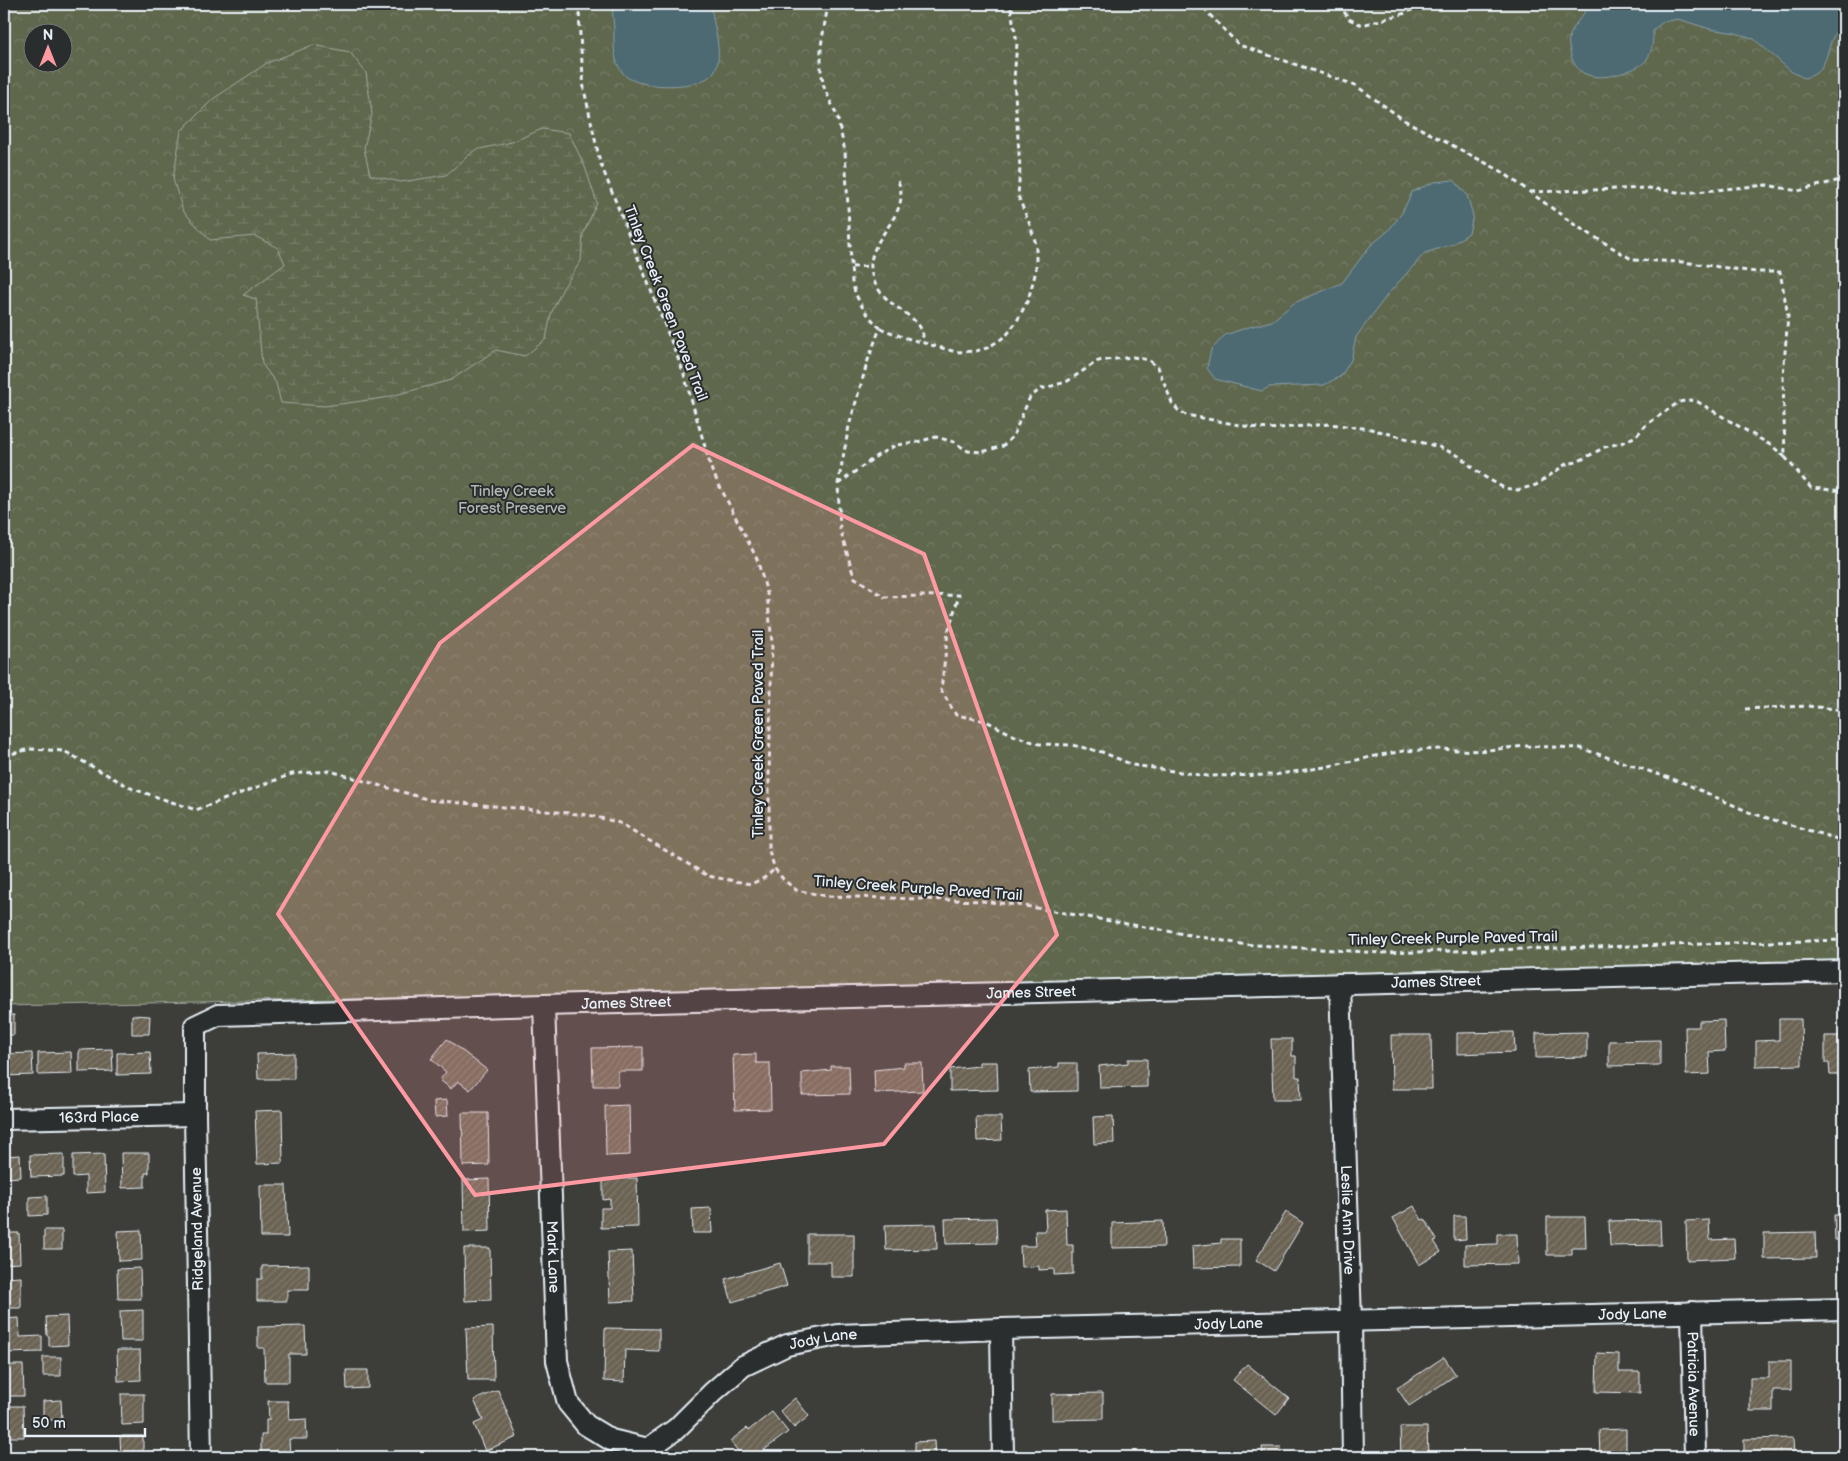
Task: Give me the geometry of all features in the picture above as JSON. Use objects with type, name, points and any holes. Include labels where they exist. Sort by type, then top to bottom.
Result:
[{"type":"street","name":"James Street","points":[[218,1015],[1844,971]]},
{"type":"street","name":"Leslie Ann Drive","points":[[1340,984],[1351,1321],[1353,1457]]},
{"type":"street","name":"Mark Lane","points":[[544,1005],[557,1361],[568,1403],[586,1425],[611,1440],[649,1453]]},
{"type":"street","name":"Ridgeland Avenue","points":[[201,1457],[194,1115],[195,1026],[218,1015]]},
{"type":"street","name":"163rd Place","points":[[4,1119],[194,1115]]},
{"type":"street","name":"Jody Lane","points":[[649,1453],[743,1366],[787,1345],[838,1336],[1001,1329],[1844,1309]]},
{"type":"street","name":"Patricia Avenue","points":[[1692,1312],[1695,1457]]},
{"type":"street","points":[[1001,1329],[1003,1457]]},
{"type":"path","name":"Tinley Creek Green Paved Trail","points":[[579,4],[584,90],[600,162],[683,371],[712,471],[757,559],[767,593],[772,644],[768,776],[769,851],[775,869]]},
{"type":"path","points":[[828,4],[822,46],[821,71],[824,87],[837,116],[846,151],[852,282],[856,296],[866,314],[880,328],[942,349],[965,352],[987,348],[1006,336],[1017,321],[1028,300],[1036,271],[1036,244],[1018,196],[1020,168],[1014,79],[1017,43],[1010,4]]},
{"type":"path","points":[[1203,4],[1208,12],[1239,45],[1355,85],[1404,120],[1502,171],[1575,225],[1632,260],[1683,262],[1756,272],[1780,272],[1788,316],[1783,376],[1786,457]]},
{"type":"path","points":[[1339,4],[1349,19],[1362,25],[1406,13],[1422,4]]},
{"type":"path","points":[[1530,192],[1649,188],[1684,192],[1767,185],[1798,191],[1844,179]]},
{"type":"path","points":[[898,181],[902,193],[901,200],[893,221],[881,237],[873,254],[871,266],[874,280],[888,302],[915,321],[921,328],[924,336],[920,342]]},
{"type":"path","points":[[852,267],[871,266]]},
{"type":"path","points":[[880,328],[868,360],[849,426],[838,484],[840,530],[854,577],[884,597],[959,595],[948,632],[941,690],[956,715],[986,721],[1015,736],[1040,744],[1072,745],[1102,752],[1133,765],[1207,776],[1274,775],[1326,767],[1380,754],[1404,751],[1440,749],[1479,751],[1524,746],[1580,748],[1684,783],[1751,813],[1844,841]]},
{"type":"path","points":[[838,484],[896,444],[913,443],[936,436],[954,442],[968,451],[982,452],[998,448],[1013,436],[1030,397],[1041,389],[1066,382],[1098,361],[1133,357],[1148,360],[1158,367],[1172,403],[1186,415],[1250,428],[1329,424],[1371,429],[1439,447],[1459,456],[1483,476],[1504,488],[1518,490],[1536,485],[1566,464],[1577,462],[1605,448],[1636,436],[1646,424],[1679,402],[1690,400],[1698,402],[1772,446],[1786,457],[1811,488],[1844,491]]},
{"type":"path","points":[[1745,709],[1807,706],[1844,710]]},
{"type":"path","points":[[4,756],[30,749],[64,751],[133,790],[196,810],[292,774],[330,771],[430,800],[589,815],[620,823],[708,876],[751,884],[764,878],[775,869]]},
{"type":"path","name":"Tinley Creek Purple Paved Trail","points":[[775,869],[796,890],[826,896],[982,901],[1025,906],[1241,944],[1371,952],[1844,940]]},
{"type":"highlighted area","points":[[693,445],[924,554],[1057,935],[884,1144],[475,1195],[278,914],[440,643]]},
{"type":"green space","name":"Tinley Creek Forest Preserve","points":[[4,4],[1844,4],[1844,968],[4,1006]]},
{"type":"green space","points":[[313,45],[350,52],[366,73],[372,114],[364,148],[370,175],[401,182],[446,175],[475,150],[512,142],[542,129],[569,133],[585,167],[597,203],[583,234],[581,261],[563,288],[551,314],[546,339],[525,356],[496,350],[451,380],[384,398],[325,406],[281,403],[276,383],[262,364],[256,299],[243,295],[285,264],[278,248],[255,236],[210,240],[183,211],[173,179],[181,131],[213,99],[267,63]]},
{"type":"water","points":[[613,4],[711,4],[718,48],[717,65],[714,72],[698,82],[672,86],[646,84],[627,77],[616,60]]},
{"type":"water","points":[[1591,4],[1844,4],[1844,23],[1835,33],[1822,67],[1818,72],[1804,78],[1792,72],[1754,39],[1736,33],[1710,29],[1678,19],[1663,22],[1653,30],[1652,49],[1646,61],[1633,69],[1619,74],[1600,77],[1584,73],[1578,68],[1573,61],[1569,45],[1569,39],[1573,30]]},
{"type":"water","points":[[1454,180],[1467,195],[1473,215],[1469,233],[1453,244],[1425,253],[1388,294],[1356,337],[1351,360],[1341,376],[1324,385],[1269,387],[1262,391],[1215,379],[1207,368],[1211,350],[1225,335],[1272,321],[1294,303],[1342,283],[1370,246],[1388,231],[1402,213],[1412,192],[1434,182]]},
{"type":"building","points":[[4,1015],[14,1015],[14,1035],[4,1035]]},
{"type":"building","points":[[132,1015],[150,1016],[149,1034],[132,1034]]},
{"type":"building","points":[[1779,1019],[1801,1019],[1802,1065],[1756,1066],[1756,1041],[1779,1040]]},
{"type":"building","points":[[1724,1020],[1725,1051],[1709,1052],[1710,1074],[1686,1075],[1685,1027],[1699,1027],[1699,1021]]},
{"type":"building","points":[[1514,1032],[1515,1052],[1457,1054],[1457,1033]]},
{"type":"building","points":[[1587,1032],[1587,1057],[1536,1058],[1536,1033]]},
{"type":"building","points":[[1391,1035],[1431,1035],[1432,1089],[1392,1089]]},
{"type":"building","points":[[1825,1036],[1844,1036],[1844,1075],[1830,1075],[1829,1063],[1825,1063]]},
{"type":"building","points":[[447,1039],[487,1070],[470,1090],[458,1081],[451,1089],[440,1080],[446,1072],[431,1059]]},
{"type":"building","points":[[1271,1039],[1292,1039],[1292,1056],[1296,1056],[1296,1077],[1300,1077],[1301,1100],[1273,1100]]},
{"type":"building","points":[[1660,1040],[1660,1065],[1609,1066],[1609,1041]]},
{"type":"building","points":[[643,1047],[643,1071],[618,1071],[618,1086],[593,1086],[592,1048]]},
{"type":"building","points":[[112,1049],[113,1071],[79,1072],[79,1050]]},
{"type":"building","points":[[71,1052],[72,1074],[38,1075],[38,1053]]},
{"type":"building","points":[[150,1052],[151,1074],[117,1075],[117,1053]]},
{"type":"building","points":[[32,1053],[33,1075],[4,1076],[4,1054]]},
{"type":"building","points":[[294,1053],[294,1079],[258,1079],[257,1054]]},
{"type":"building","points":[[756,1054],[756,1063],[770,1063],[771,1109],[735,1110],[733,1055]]},
{"type":"building","points":[[1128,1059],[1147,1059],[1147,1087],[1100,1088],[1099,1066],[1128,1063]]},
{"type":"building","points":[[979,1062],[997,1062],[998,1090],[950,1091],[950,1069],[979,1066]]},
{"type":"building","points":[[904,1063],[922,1063],[923,1091],[875,1093],[874,1070],[904,1067]]},
{"type":"building","points":[[1059,1063],[1077,1063],[1077,1091],[1030,1092],[1029,1070],[1059,1067]]},
{"type":"building","points":[[831,1066],[849,1066],[850,1094],[802,1095],[802,1073],[831,1070]]},
{"type":"building","points":[[447,1100],[448,1116],[435,1117],[434,1101]]},
{"type":"building","points":[[629,1105],[630,1155],[606,1156],[605,1106]]},
{"type":"building","points":[[282,1110],[283,1163],[257,1164],[255,1111]]},
{"type":"building","points":[[462,1113],[488,1113],[489,1165],[463,1166]]},
{"type":"building","points":[[1113,1116],[1114,1143],[1094,1144],[1093,1117]]},
{"type":"building","points":[[976,1117],[1001,1117],[1002,1140],[977,1141]]},
{"type":"building","points":[[121,1153],[149,1153],[149,1173],[145,1173],[145,1187],[122,1188]]},
{"type":"building","points":[[64,1154],[64,1176],[31,1177],[30,1155]]},
{"type":"building","points":[[104,1154],[105,1192],[86,1193],[86,1176],[73,1177],[73,1155]]},
{"type":"building","points":[[20,1155],[21,1177],[4,1178],[4,1156]]},
{"type":"building","points":[[637,1178],[638,1227],[601,1228],[601,1208],[610,1208],[610,1199],[603,1200],[603,1179]]},
{"type":"building","points":[[489,1179],[490,1231],[464,1232],[463,1180]]},
{"type":"building","points":[[260,1185],[286,1185],[288,1237],[261,1237]]},
{"type":"building","points":[[47,1196],[47,1215],[29,1216],[29,1197]]},
{"type":"building","points":[[4,1203],[9,1203],[10,1221],[4,1222]]},
{"type":"building","points":[[1414,1206],[1422,1220],[1425,1219],[1437,1240],[1434,1241],[1441,1252],[1419,1265],[1393,1218]]},
{"type":"building","points":[[711,1208],[712,1233],[693,1233],[692,1209]]},
{"type":"building","points":[[1066,1209],[1067,1245],[1073,1245],[1073,1274],[1054,1275],[1054,1269],[1039,1270],[1039,1266],[1021,1267],[1020,1246],[1036,1246],[1035,1231],[1046,1231],[1045,1210]]},
{"type":"building","points":[[1286,1212],[1303,1223],[1274,1271],[1256,1260]]},
{"type":"building","points":[[1834,1215],[1844,1215],[1844,1240],[1835,1240]]},
{"type":"building","points":[[1454,1216],[1465,1216],[1466,1239],[1454,1240]]},
{"type":"building","points":[[1547,1217],[1585,1217],[1586,1248],[1572,1248],[1572,1255],[1547,1255]]},
{"type":"building","points":[[996,1218],[997,1243],[946,1244],[945,1219]]},
{"type":"building","points":[[1660,1220],[1661,1245],[1610,1246],[1609,1221]]},
{"type":"building","points":[[1709,1220],[1710,1240],[1734,1239],[1735,1258],[1687,1260],[1686,1221]]},
{"type":"building","points":[[1163,1221],[1164,1247],[1112,1248],[1112,1223]]},
{"type":"building","points":[[936,1224],[937,1249],[886,1250],[885,1225]]},
{"type":"building","points":[[44,1230],[62,1230],[62,1249],[44,1249]]},
{"type":"building","points":[[141,1230],[142,1260],[119,1261],[118,1231]]},
{"type":"building","points":[[1815,1232],[1816,1258],[1764,1259],[1764,1233]]},
{"type":"building","points":[[4,1233],[19,1233],[20,1263],[4,1264]]},
{"type":"building","points":[[807,1234],[854,1234],[854,1277],[831,1277],[831,1262],[807,1262]]},
{"type":"building","points":[[1497,1234],[1517,1234],[1518,1264],[1465,1265],[1465,1245],[1497,1244]]},
{"type":"building","points":[[1221,1239],[1240,1239],[1240,1267],[1193,1268],[1192,1246],[1221,1243]]},
{"type":"building","points":[[464,1248],[490,1248],[491,1300],[465,1301]]},
{"type":"building","points":[[632,1251],[634,1301],[610,1302],[608,1252]]},
{"type":"building","points":[[780,1263],[787,1286],[732,1302],[725,1279]]},
{"type":"building","points":[[309,1265],[309,1290],[287,1290],[287,1301],[257,1301],[257,1279],[262,1279],[262,1266]]},
{"type":"building","points":[[140,1268],[141,1299],[118,1299],[117,1269]]},
{"type":"building","points":[[21,1277],[21,1308],[4,1308],[4,1278]]},
{"type":"building","points":[[143,1310],[143,1341],[121,1341],[120,1311]]},
{"type":"building","points":[[67,1316],[68,1345],[49,1346],[46,1317]]},
{"type":"building","points":[[19,1318],[20,1337],[42,1336],[42,1352],[4,1353],[4,1319]]},
{"type":"building","points":[[305,1326],[306,1354],[289,1354],[289,1382],[265,1382],[264,1348],[258,1348],[258,1327]]},
{"type":"building","points":[[493,1327],[494,1380],[468,1380],[466,1328]]},
{"type":"building","points":[[605,1328],[659,1329],[659,1351],[625,1350],[624,1382],[604,1381]]},
{"type":"building","points":[[117,1350],[140,1350],[141,1380],[118,1381]]},
{"type":"building","points":[[1597,1353],[1619,1354],[1619,1372],[1640,1372],[1640,1393],[1596,1392]]},
{"type":"building","points":[[43,1357],[61,1357],[61,1376],[43,1376]]},
{"type":"building","points":[[1444,1357],[1456,1375],[1409,1406],[1397,1388]]},
{"type":"building","points":[[1769,1361],[1791,1361],[1791,1390],[1773,1390],[1773,1411],[1750,1411],[1750,1378],[1769,1378]]},
{"type":"building","points":[[1247,1364],[1289,1398],[1276,1415],[1233,1380]]},
{"type":"building","points":[[4,1365],[23,1365],[24,1396],[4,1396]]},
{"type":"building","points":[[346,1370],[368,1370],[368,1388],[347,1389]]},
{"type":"building","points":[[498,1390],[517,1437],[485,1451],[474,1424],[483,1420],[474,1400]]},
{"type":"building","points":[[1103,1393],[1103,1419],[1052,1420],[1052,1394]]},
{"type":"building","points":[[121,1394],[144,1394],[144,1424],[122,1425]]},
{"type":"building","points":[[795,1398],[809,1416],[794,1428],[780,1411]]},
{"type":"building","points":[[61,1400],[62,1420],[43,1420],[43,1401]]},
{"type":"building","points":[[268,1401],[288,1401],[289,1420],[306,1419],[307,1439],[289,1439],[290,1455],[261,1456],[261,1435],[266,1435],[266,1420],[269,1420]]},
{"type":"building","points":[[4,1406],[23,1406],[24,1437],[4,1437]]},
{"type":"building","points":[[772,1412],[788,1432],[755,1457],[743,1457],[730,1441],[747,1428],[749,1430]]},
{"type":"building","points":[[1400,1427],[1427,1427],[1428,1457],[1401,1457]]},
{"type":"building","points":[[1626,1429],[1626,1457],[1600,1457],[1599,1430]]},
{"type":"building","points":[[120,1436],[143,1436],[143,1457],[121,1457]]},
{"type":"building","points":[[1793,1438],[1794,1457],[1744,1457],[1744,1439]]},
{"type":"building","points":[[934,1441],[935,1457],[905,1457],[905,1450],[915,1450],[915,1442]]},
{"type":"building","points":[[1262,1447],[1281,1447],[1281,1457],[1263,1457]]},
{"type":"building","points":[[4,1451],[25,1451],[26,1457],[4,1457]]}]
